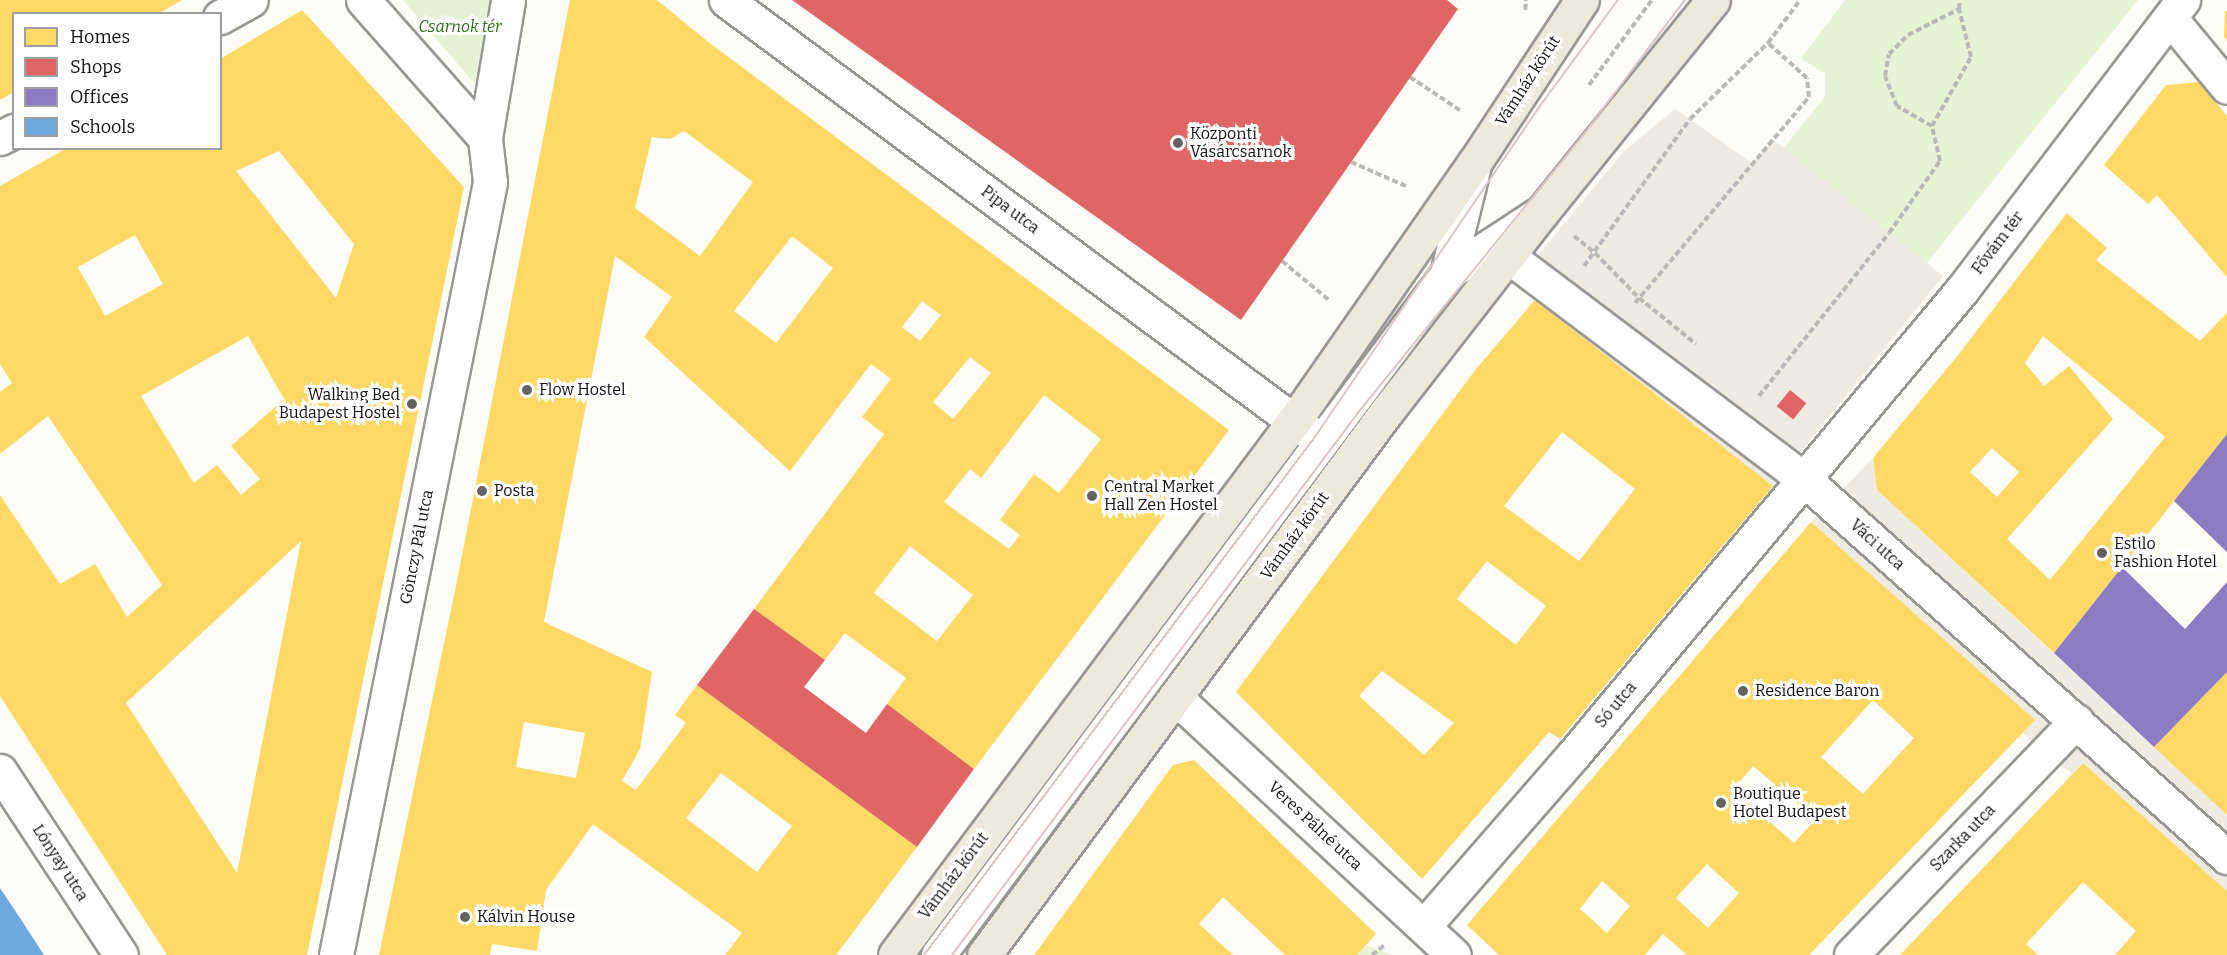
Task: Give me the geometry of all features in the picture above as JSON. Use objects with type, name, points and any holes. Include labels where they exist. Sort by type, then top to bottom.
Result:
[{"type":"main road","name":"Vámház körút","points":[[895,955],[1294,421],[1475,162],[1582,0]]},
{"type":"main road","points":[[1542,212],[1713,0]]},
{"type":"main road","name":"Vámház körút","points":[[984,955],[1387,411],[1542,212]]},
{"type":"street","points":[[222,16],[251,0]]},
{"type":"street","points":[[363,0],[485,138]]},
{"type":"street","points":[[485,138],[508,0]]},
{"type":"street","name":"Pipa utca","points":[[726,0],[1294,421]]},
{"type":"street","points":[[2177,9],[2227,87]]},
{"type":"street","name":"Fővám tér","points":[[1805,480],[1962,290],[2177,9]]},
{"type":"street","name":"Gönczy Pál utca","points":[[336,955],[490,182],[485,138]]},
{"type":"street","name":"Vámház körút","points":[[1447,274],[1475,162]]},
{"type":"street","name":"Vámház körút","points":[[938,955],[1447,274],[1542,212]]},
{"type":"street","name":"Váci utca","points":[[1508,256],[1805,480],[2227,856]]},
{"type":"street","points":[[1294,421],[1322,442]]},
{"type":"street","name":"Só utca","points":[[1424,926],[1574,754],[1805,480]]},
{"type":"street","name":"Veres Pálné utca","points":[[1175,697],[1454,955]]},
{"type":"street","name":"Szarka utca","points":[[1851,955],[2076,722]]},
{"type":"street","name":"Lónyay utca","points":[[0,771],[121,955]]},
{"type":"path","points":[[1559,295],[1595,253],[1690,119],[1768,43],[1800,0]]},
{"type":"path","points":[[1729,424],[1760,395],[1889,233],[1940,161],[1932,126],[1971,57],[1959,9],[1960,0]]},
{"type":"path","points":[[1932,126],[1897,106],[1885,76],[1889,54],[1908,35],[1959,9]]},
{"type":"path","points":[[1610,334],[1809,97],[1807,78],[1768,43]]},
{"type":"path","points":[[1410,77],[1469,117]]},
{"type":"path","points":[[1351,162],[1417,191]]},
{"type":"path","points":[[1570,233],[1595,253],[1638,298],[1704,350]]},
{"type":"path","points":[[1282,261],[1335,304]]},
{"type":"path","points":[[1750,387],[1768,402]]},
{"type":"green space","name":"Csarnok tér","points":[[403,0],[492,0],[475,84]]},
{"type":"green space","points":[[1845,0],[2138,0],[1926,264],[1784,148],[1825,96],[1825,74],[1801,58]]},
{"type":"green space","points":[[1366,945],[1377,949],[1392,955],[1357,955]]},
{"type":"shaded area","points":[[1675,109],[1752,163],[1773,139],[1943,276],[1773,486],[1535,300],[1526,270],[1623,152]]},
{"type":"shaded area","points":[[1873,458],[1877,490],[2227,814],[2227,891],[2083,763],[2072,774],[2023,733],[2034,720],[1811,522]]},
{"type":"building: Homes","points":[[0,0],[182,0],[161,12],[12,12],[12,93],[0,100]]},
{"type":"building: Homes","points":[[570,0],[657,0],[707,41],[1229,430],[974,769],[887,704],[906,678],[845,633],[825,660],[754,609],[884,434],[862,417],[891,379],[871,364],[790,471],[644,337],[672,297],[615,256],[544,622],[652,672],[640,749],[622,781],[636,790],[686,723],[675,715],[697,685],[917,847],[836,955],[725,955],[742,933],[593,824],[546,890],[537,951],[492,944],[490,955],[379,955],[457,581]],"holes":[[[684,131],[753,182],[700,256],[635,208],[652,137],[670,139]],[[792,236],[833,268],[776,343],[734,311]],[[922,301],[941,315],[920,341],[902,327]],[[970,357],[991,373],[953,419],[933,402]],[[1044,395],[1101,439],[1059,493],[1034,474],[1000,520],[1020,535],[1009,549],[944,502],[970,469],[981,478]],[[910,546],[973,595],[937,641],[874,593]],[[524,722],[585,733],[576,778],[516,767]],[[721,773],[792,826],[757,872],[686,818]]]},
{"type":"building: Homes","points":[[302,10],[464,187],[307,955],[167,955],[0,696],[0,495],[60,584],[95,564],[127,617],[162,585],[48,416],[0,454],[0,392],[12,383],[0,364],[0,186],[63,150],[222,150],[222,58]],"holes":[[[279,151],[354,244],[336,298],[236,171]],[[135,235],[163,284],[105,316],[78,267]],[[248,336],[284,399],[231,446],[260,479],[241,495],[217,465],[194,483],[141,396]],[[301,541],[237,873],[126,703]]]},
{"type":"building: Homes","points":[[2225,11],[2227,11],[2227,41],[2224,37]]},
{"type":"building: Homes","points":[[2199,82],[2227,116],[2227,277],[2157,195],[2148,204],[2104,165],[2166,85]]},
{"type":"building: Homes","points":[[2067,213],[2107,248],[2096,260],[2200,341],[2227,313],[2227,434],[2054,653],[1877,490],[1873,458],[1959,354]],"holes":[[[2043,336],[2165,437],[2050,580],[2007,539],[2113,419],[2069,366],[2044,386],[2025,363]],[[1992,448],[2019,472],[1997,497],[1970,472]]]},
{"type":"building: Homes","points":[[1535,300],[1773,486],[1560,739],[1549,732],[1422,879],[1236,692],[1476,369]],"holes":[[[1562,432],[1635,489],[1579,561],[1504,506]],[[1487,561],[1546,606],[1516,645],[1457,599]],[[1382,671],[1454,723],[1424,755],[1359,696]]]},
{"type":"building: Homes","points":[[1811,522],[2035,720],[1809,955],[1687,955],[1663,934],[1645,955],[1499,955],[1467,925]],"holes":[[[1873,700],[1914,738],[1863,794],[1821,757]],[[1753,766],[1816,819],[1794,843],[1733,790]],[[1707,864],[1739,893],[1708,928],[1676,898]],[[1602,881],[1630,906],[1607,933],[1580,909]]]},
{"type":"building: Homes","points":[[2227,672],[2227,815],[2154,747]]},
{"type":"building: Homes","points":[[1194,760],[1376,934],[1357,955],[1285,955],[1223,897],[1199,924],[1233,955],[1034,955],[1173,765]]},
{"type":"building: Homes","points":[[2083,763],[2227,891],[2227,955],[2115,955],[2136,931],[2083,882],[2026,944],[2038,955],[1900,955]]},
{"type":"building: Shops","name":"Központi Vásárcsarnok","points":[[792,0],[1447,0],[1458,9],[1241,320]]},
{"type":"building: Shops","points":[[1790,390],[1806,403],[1793,420],[1777,406]]},
{"type":"building: Shops","points":[[754,609],[825,660],[804,687],[866,733],[887,704],[974,769],[917,847],[697,685]]},
{"type":"building: Offices","points":[[2227,434],[2227,552],[2174,501]]},
{"type":"building: Offices","points":[[2122,567],[2185,629],[2227,582],[2227,672],[2154,747],[2054,653]]},
{"type":"building: Schools","points":[[0,888],[20,918],[44,955],[0,955]]},
{"type":"tram line","points":[[924,955],[1315,437],[1543,102],[1618,0]]},
{"type":"tram line","points":[[952,955],[1358,413],[1590,126],[1685,0]]},
{"type":"place","name":"Központi Vásárcsarnok","points":[[1178,143]]},
{"type":"place","name":"Flow Hostel","points":[[527,390]]},
{"type":"place","name":"Walking Bed Budapest Hostel","points":[[412,404]]},
{"type":"place","name":"Posta","points":[[482,491]]},
{"type":"place","name":"Central Market Hall Zen Hostel","points":[[1092,496]]},
{"type":"place","name":"Estilo Fashion Hotel","points":[[2102,553]]},
{"type":"place","name":"Residence Baron","points":[[1743,691]]},
{"type":"place","name":"Boutique Hotel Budapest","points":[[1721,803]]},
{"type":"place","name":"Kálvin House","points":[[465,917]]}]
